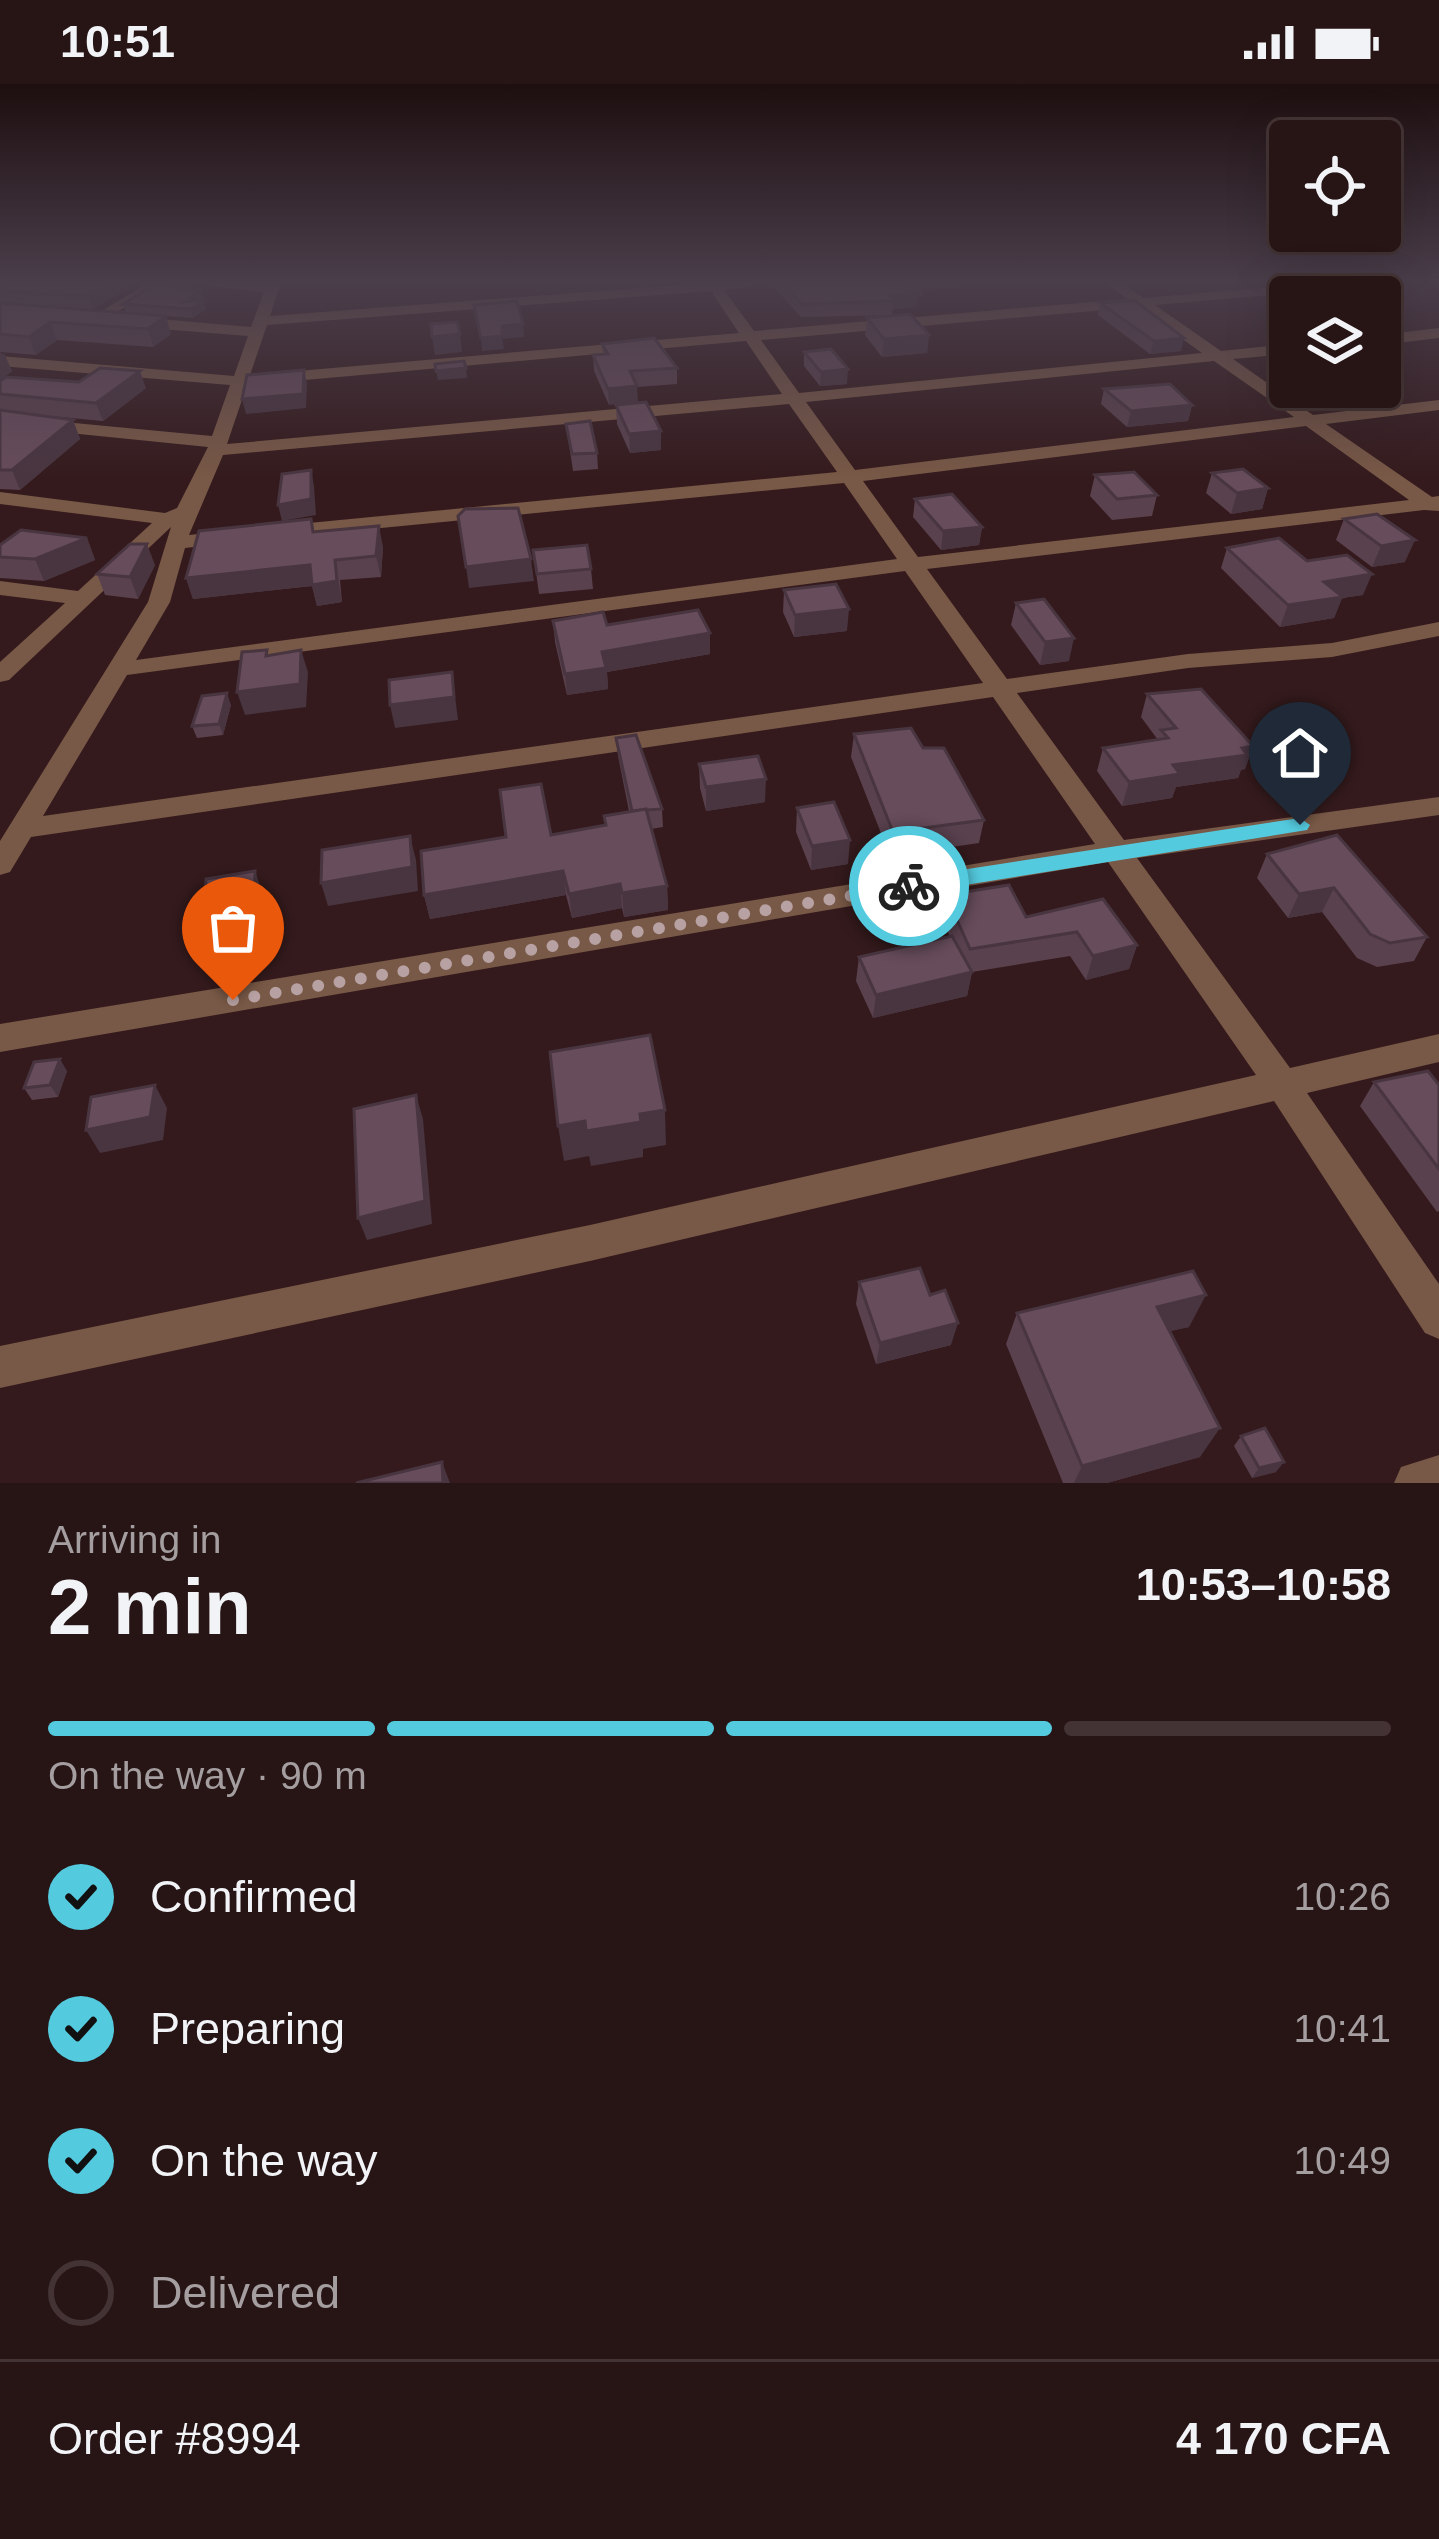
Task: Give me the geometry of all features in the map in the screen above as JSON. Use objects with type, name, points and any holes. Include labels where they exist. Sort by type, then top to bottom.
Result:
[{"type":"street","points":[[0,675],[177,514],[216,446],[250,348]]},
{"type":"street","points":[[0,361],[236,381],[637,348]]},
{"type":"street","points":[[758,348],[1281,1083],[1439,1319]]},
{"type":"street","points":[[1205,348],[1435,505]]},
{"type":"street","points":[[0,421],[216,446],[793,399],[1269,351]]},
{"type":"street","points":[[179,542],[848,477],[1439,405]]},
{"type":"street","points":[[0,498],[177,514]]},
{"type":"street","points":[[118,669],[910,564],[1435,505]]},
{"type":"street","points":[[7,850],[159,602],[179,542],[177,514]]},
{"type":"street","points":[[0,588],[81,598]]},
{"type":"street","points":[[7,850],[1000,689],[1188,661],[1333,650],[1439,629]]},
{"type":"street","points":[[0,1038],[1114,851],[1439,806]]},
{"type":"street","points":[[0,1367],[590,1243],[1439,1048]]},
{"type":"street","points":[[1418,1483],[1439,1477]]},
{"type":"building","points":[[605,348],[662,348],[677,368],[630,371],[637,386],[608,389],[593,355],[608,354]]},
{"type":"building","points":[[831,349],[848,369],[821,372],[804,352]]},
{"type":"building","points":[[464,361],[466,368],[436,371],[435,364]]},
{"type":"building","points":[[100,368],[140,371],[96,403],[0,394],[0,381],[6,377],[79,382]]},
{"type":"building","points":[[304,370],[303,394],[242,399],[247,375]]},
{"type":"building","points":[[1170,384],[1192,405],[1131,411],[1104,389]]},
{"type":"building","points":[[646,402],[661,431],[629,434],[616,405]]},
{"type":"building","points":[[0,410],[73,420],[12,470],[0,470]]},
{"type":"building","points":[[590,421],[597,453],[572,454],[566,424]]},
{"type":"building","points":[[1243,469],[1268,488],[1237,493],[1212,473]]},
{"type":"building","points":[[311,470],[311,499],[278,505],[282,474]]},
{"type":"building","points":[[1134,472],[1157,495],[1117,499],[1095,475]]},
{"type":"building","points":[[952,494],[982,527],[943,531],[915,499]]},
{"type":"building","points":[[518,508],[531,559],[466,567],[458,516],[465,509]]},
{"type":"building","points":[[1377,514],[1415,540],[1381,546],[1344,519]]},
{"type":"building","points":[[311,519],[313,532],[379,526],[376,556],[335,560],[337,581],[312,585],[310,565],[186,578],[199,531]]},
{"type":"building","points":[[21,530],[87,538],[35,559],[0,557],[0,545]]},
{"type":"building","points":[[1279,538],[1307,561],[1347,555],[1372,574],[1324,582],[1343,597],[1288,605],[1227,548]]},
{"type":"building","points":[[130,544],[147,544],[130,577],[97,574]]},
{"type":"building","points":[[587,545],[591,569],[537,574],[533,550]]},
{"type":"building","points":[[836,584],[849,609],[795,615],[784,590]]},
{"type":"building","points":[[1044,599],[1074,638],[1045,642],[1016,603]]},
{"type":"building","points":[[698,610],[710,633],[602,652],[606,668],[565,674],[553,621],[603,612],[607,625]]},
{"type":"building","points":[[267,650],[266,656],[301,650],[300,684],[237,692],[242,652]]},
{"type":"building","points":[[452,672],[454,697],[390,705],[389,680]]},
{"type":"building","points":[[1201,689],[1253,746],[1242,748],[1247,755],[1173,765],[1180,774],[1129,782],[1103,748],[1168,738],[1161,730],[1176,728],[1147,694]]},
{"type":"building","points":[[227,693],[219,724],[192,726],[202,696]]},
{"type":"building","points":[[911,728],[923,748],[944,748],[984,820],[893,832],[854,734]]},
{"type":"building","points":[[636,735],[662,809],[632,811],[616,738]]},
{"type":"building","points":[[758,756],[766,779],[706,787],[699,764]]},
{"type":"building","points":[[541,784],[551,835],[606,825],[604,816],[646,809],[667,886],[622,893],[620,884],[569,894],[563,871],[424,895],[421,851],[506,837],[500,790]]},
{"type":"building","points":[[834,802],[850,840],[812,846],[797,808]]},
{"type":"building","points":[[1337,835],[1427,937],[1390,943],[1370,934],[1334,888],[1299,894],[1267,854]]},
{"type":"building","points":[[410,836],[412,867],[321,883],[322,850]]},
{"type":"building","points":[[255,871],[254,918],[203,928],[206,879]]},
{"type":"building","points":[[1009,885],[1026,917],[1103,899],[1137,945],[1093,956],[1077,932],[970,949],[946,895]]},
{"type":"building","points":[[952,936],[972,972],[876,995],[859,957]]},
{"type":"building","points":[[650,1035],[665,1110],[640,1114],[641,1122],[586,1131],[585,1121],[558,1126],[550,1052]]},
{"type":"building","points":[[60,1059],[50,1085],[24,1088],[34,1062]]},
{"type":"building","points":[[1428,1071],[1439,1085],[1439,1169],[1374,1082]]},
{"type":"building","points":[[155,1085],[150,1117],[86,1130],[91,1097]]},
{"type":"building","points":[[416,1095],[425,1201],[358,1218],[354,1109]]},
{"type":"building","points":[[920,1268],[930,1295],[945,1290],[958,1323],[880,1343],[859,1282]]},
{"type":"building","points":[[1193,1271],[1206,1295],[1157,1307],[1220,1428],[1082,1466],[1017,1313]]},
{"type":"building","points":[[1265,1428],[1284,1462],[1259,1468],[1241,1436]]},
{"type":"building","points":[[442,1462],[443,1483],[356,1483]]},
{"type":"way so far","points":[[233,1000],[909,886]]},
{"type":"route","points":[[909,886],[1300,825]]}]
